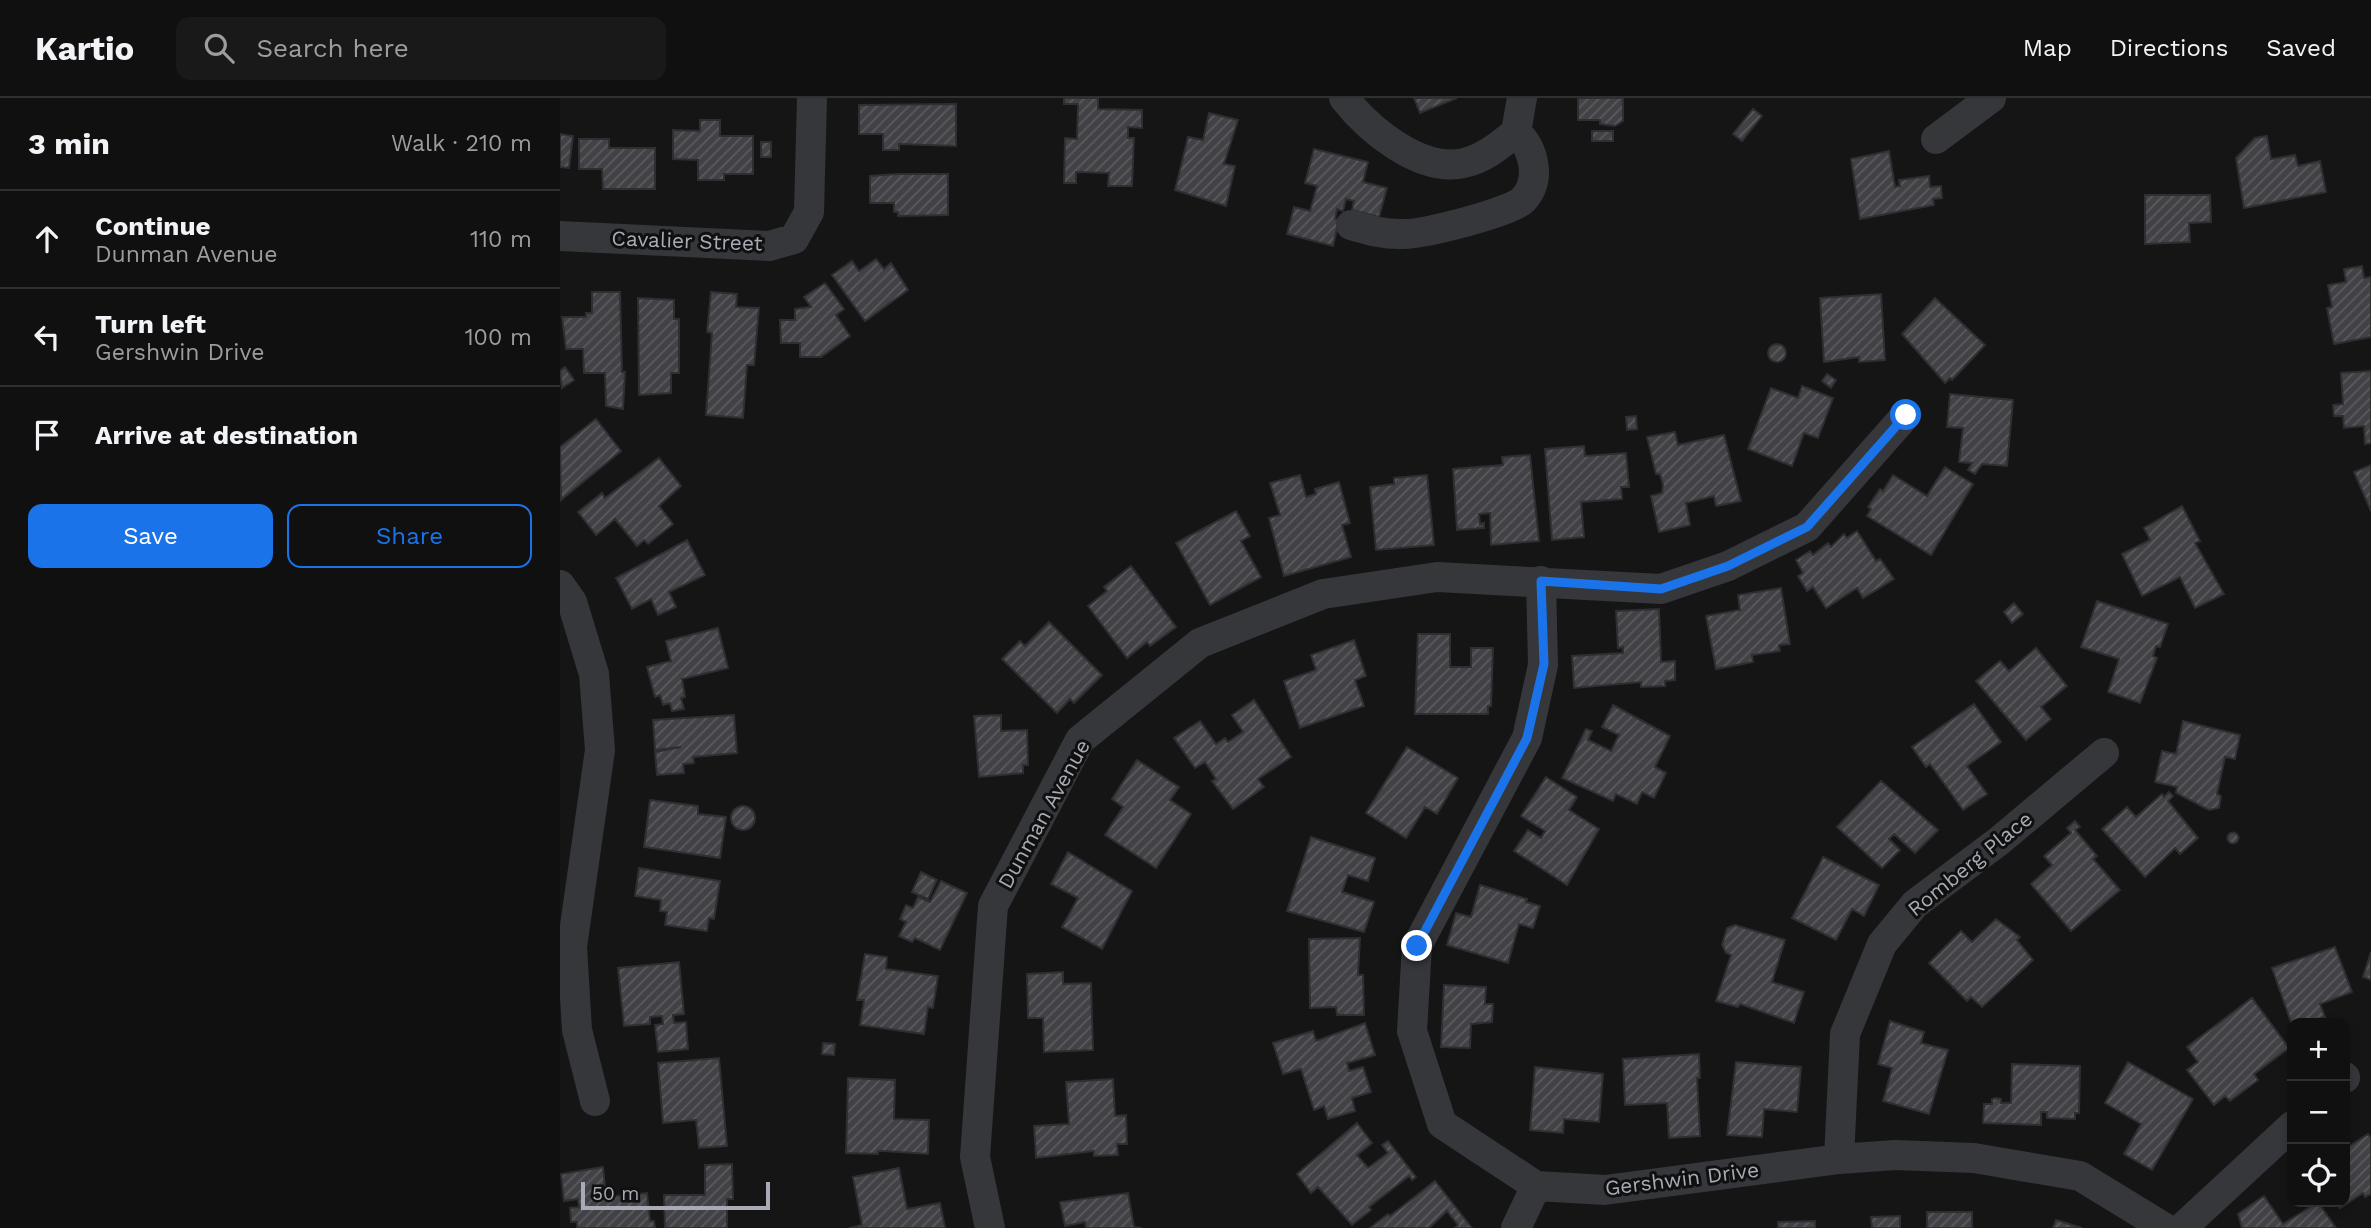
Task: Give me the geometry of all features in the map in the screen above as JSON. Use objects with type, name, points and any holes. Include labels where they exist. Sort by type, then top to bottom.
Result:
[{"type":"street","name":"Cavalier Street","points":[[560,236],[769,246],[794,239],[809,212],[812,98]]},
{"type":"street","points":[[1344,98],[1402,151],[1437,163],[1463,164],[1489,154],[1516,132],[1522,98]]},
{"type":"street","points":[[1936,139],[1991,98]]},
{"type":"street","points":[[1351,225],[1375,232],[1424,232],[1507,209],[1523,199],[1535,167],[1532,154],[1516,132]]},
{"type":"street","name":"Dunman Avenue","points":[[990,1228],[975,1157],[993,906],[1080,740],[1200,642],[1323,594],[1437,577],[1661,589],[1728,566],[1807,527],[1906,415]]},
{"type":"street","name":"Gershwin Drive","points":[[1541,581],[1544,664],[1527,738],[1417,946],[1412,1031],[1442,1124],[1536,1186],[1605,1191],[1839,1159],[1895,1155],[1974,1158],[2080,1176],[2165,1228]]},
{"type":"street","points":[[560,585],[572,602],[594,674],[600,750],[572,947],[577,1030],[595,1101]]},
{"type":"street","name":"Romberg Place","points":[[1839,1159],[1845,1034],[1882,944],[1915,904],[1999,841],[2104,753]]},
{"type":"street","points":[[2182,1228],[2287,1131]]},
{"type":"street","points":[[1516,1228],[1536,1186]]},
{"type":"building","points":[[1064,98],[1098,98],[1098,109],[1142,110],[1142,128],[1128,127],[1128,138],[1134,138],[1132,186],[1108,186],[1109,173],[1076,172],[1076,183],[1064,183],[1065,138],[1077,139],[1078,104],[1064,104]]},
{"type":"building","points":[[1414,98],[1457,98],[1420,113]]},
{"type":"building","points":[[1578,98],[1623,98],[1623,121],[1615,126],[1600,124],[1600,120],[1578,120]]},
{"type":"building","points":[[956,104],[956,146],[899,144],[899,150],[883,150],[883,134],[859,134],[859,105]]},
{"type":"building","points":[[1753,109],[1762,116],[1742,141],[1733,134]]},
{"type":"building","points":[[1209,113],[1238,120],[1224,164],[1235,166],[1226,206],[1175,190],[1188,137],[1203,140]]},
{"type":"building","points":[[700,120],[720,120],[720,136],[753,136],[753,174],[724,174],[724,180],[698,180],[698,160],[673,159],[673,130],[700,131]]},
{"type":"building","points":[[1592,131],[1613,131],[1613,141],[1592,141]]},
{"type":"building","points":[[560,134],[573,136],[569,168],[560,167]]},
{"type":"building","points":[[2267,136],[2271,159],[2295,155],[2298,166],[2320,161],[2326,192],[2244,208],[2236,158],[2255,138]]},
{"type":"building","points":[[579,139],[609,139],[609,148],[655,148],[655,189],[603,189],[602,169],[579,169]]},
{"type":"building","points":[[761,142],[771,142],[771,157],[761,157]]},
{"type":"building","points":[[1314,149],[1368,162],[1363,182],[1387,188],[1379,217],[1352,210],[1354,201],[1346,199],[1343,211],[1337,209],[1335,219],[1339,220],[1333,246],[1287,234],[1294,207],[1310,211],[1317,186],[1305,183]]},
{"type":"building","points":[[1889,151],[1895,187],[1900,186],[1899,180],[1929,176],[1930,187],[1941,186],[1942,198],[1933,199],[1934,205],[1860,219],[1851,159]]},
{"type":"building","points":[[948,174],[948,215],[898,216],[898,212],[894,212],[894,203],[870,203],[870,176]]},
{"type":"building","points":[[2145,195],[2210,195],[2211,222],[2189,223],[2190,242],[2145,244]]},
{"type":"building","points":[[876,259],[884,269],[891,263],[908,290],[865,321],[832,275],[852,261],[859,271]]},
{"type":"building","points":[[2362,266],[2364,278],[2371,277],[2371,337],[2334,344],[2327,308],[2332,307],[2328,285],[2346,282],[2344,269]]},
{"type":"building","points":[[825,283],[844,309],[836,315],[850,336],[821,357],[800,357],[800,343],[781,343],[780,320],[795,320],[795,309],[811,307],[804,297]]},
{"type":"building","points":[[592,292],[620,292],[622,372],[625,372],[623,409],[606,406],[605,373],[584,373],[583,349],[566,349],[562,317],[586,317],[586,313],[592,313]]},
{"type":"building","points":[[711,292],[737,294],[736,307],[759,308],[754,365],[747,365],[743,418],[706,415],[712,333],[707,332]]},
{"type":"building","points":[[1881,294],[1885,360],[1859,362],[1859,357],[1824,362],[1820,298]]},
{"type":"building","points":[[638,298],[674,300],[674,319],[679,319],[679,373],[671,373],[671,393],[639,395]]},
{"type":"building","points":[[1935,298],[1985,345],[1952,380],[1950,378],[1945,383],[1902,334]]},
{"type":"building","points":[[1777,344],[1783,347],[1786,353],[1783,359],[1777,362],[1771,359],[1768,353],[1771,347]]},
{"type":"building","points":[[565,367],[574,380],[562,388],[560,371]]},
{"type":"building","points":[[2371,371],[2371,443],[2365,444],[2364,426],[2344,428],[2343,416],[2334,416],[2333,405],[2343,404],[2341,373]]},
{"type":"building","points":[[1827,374],[1836,380],[1831,388],[1822,381]]},
{"type":"building","points":[[1802,386],[1833,398],[1818,438],[1804,433],[1792,466],[1748,449],[1771,388],[1798,398]]},
{"type":"building","points":[[1950,394],[2013,400],[2007,466],[1982,464],[1975,474],[1968,470],[1972,463],[1959,462],[1963,428],[1947,427]]},
{"type":"building","points":[[1636,416],[1637,429],[1627,430],[1626,417]]},
{"type":"building","points":[[596,419],[621,451],[561,500],[560,447]]},
{"type":"building","points":[[1675,432],[1678,445],[1724,435],[1741,501],[1716,506],[1714,496],[1686,503],[1690,525],[1659,532],[1651,496],[1662,493],[1663,485],[1660,474],[1656,474],[1647,437]]},
{"type":"building","points":[[1584,446],[1585,456],[1626,453],[1629,487],[1621,487],[1622,499],[1581,502],[1584,537],[1552,540],[1545,449]]},
{"type":"building","points":[[1530,455],[1539,541],[1491,545],[1490,513],[1479,514],[1480,524],[1484,523],[1484,528],[1457,530],[1453,469],[1503,465],[1502,457]]},
{"type":"building","points":[[659,458],[681,486],[659,506],[673,524],[648,544],[644,540],[637,546],[615,519],[596,535],[578,512],[602,493],[605,498]]},
{"type":"building","points":[[2371,465],[2371,511],[2354,472]]},
{"type":"building","points":[[1945,467],[1973,484],[1931,555],[1867,516],[1871,509],[1868,507],[1893,475],[1927,496]]},
{"type":"building","points":[[1300,475],[1306,497],[1316,494],[1315,489],[1339,482],[1350,523],[1342,525],[1351,557],[1284,576],[1269,518],[1280,515],[1270,483]]},
{"type":"building","points":[[1427,475],[1434,545],[1376,550],[1370,487],[1394,484],[1394,478]]},
{"type":"building","points":[[2182,506],[2200,541],[2195,543],[2224,594],[2195,608],[2180,577],[2142,596],[2122,554],[2150,540],[2144,528]]},
{"type":"building","points":[[1236,511],[1250,536],[1241,541],[1261,577],[1210,605],[1176,543]]},
{"type":"building","points":[[1857,531],[1876,561],[1880,559],[1894,579],[1863,598],[1857,588],[1826,608],[1813,587],[1807,591],[1798,576],[1803,573],[1796,560],[1810,551],[1813,555],[1828,543],[1831,547],[1844,534],[1847,538]]},
{"type":"building","points":[[687,540],[705,575],[669,592],[676,607],[658,615],[651,599],[632,609],[616,578]]},
{"type":"building","points":[[1131,566],[1176,627],[1150,646],[1147,642],[1127,658],[1088,606],[1107,591],[1104,587]]},
{"type":"building","points":[[1781,588],[1790,644],[1779,645],[1780,651],[1752,655],[1753,662],[1716,669],[1706,616],[1740,610],[1738,595]]},
{"type":"building","points":[[2097,601],[2168,624],[2160,647],[2156,646],[2153,656],[2157,658],[2140,703],[2108,692],[2119,659],[2081,647]]},
{"type":"building","points":[[2014,603],[2023,614],[2012,623],[2004,612]]},
{"type":"building","points":[[1659,609],[1661,662],[1675,661],[1675,680],[1665,681],[1665,686],[1641,687],[1641,682],[1574,688],[1572,656],[1623,653],[1623,647],[1618,648],[1616,611]]},
{"type":"building","points":[[1049,622],[1102,675],[1074,703],[1070,699],[1057,713],[1002,659],[1020,641],[1025,646]]},
{"type":"building","points":[[718,628],[728,668],[682,679],[685,697],[681,698],[684,709],[672,711],[670,703],[663,705],[660,695],[655,697],[647,667],[671,661],[666,641]]},
{"type":"building","points":[[1418,634],[1450,634],[1450,667],[1471,667],[1471,648],[1493,648],[1491,706],[1488,706],[1488,714],[1415,714]]},
{"type":"building","points":[[1354,640],[1366,676],[1355,680],[1364,706],[1300,728],[1284,681],[1316,670],[1311,655]]},
{"type":"building","points":[[2036,648],[2067,686],[2041,707],[2051,719],[2026,740],[1976,681],[2000,661],[2009,671]]},
{"type":"building","points":[[1254,700],[1291,757],[1258,779],[1264,787],[1233,809],[1212,781],[1216,779],[1205,762],[1195,768],[1174,738],[1200,721],[1216,744],[1225,738],[1228,742],[1243,732],[1232,715]]},
{"type":"building","points":[[1974,704],[2001,742],[1967,766],[1987,794],[1963,810],[1930,764],[1926,767],[1912,747]]},
{"type":"building","points":[[1613,705],[1670,736],[1655,767],[1666,773],[1654,798],[1642,792],[1637,804],[1616,794],[1613,801],[1562,778],[1586,729],[1592,731],[1588,740],[1611,751],[1619,735],[1602,727]]},
{"type":"building","points":[[734,715],[737,753],[693,757],[694,763],[683,764],[684,773],[657,775],[655,752],[681,747],[655,750],[653,720]]},
{"type":"building","points":[[1001,715],[1001,731],[1027,730],[1028,765],[1023,765],[1023,773],[979,777],[974,716]]},
{"type":"building","points":[[2183,721],[2240,735],[2235,759],[2225,757],[2217,794],[2221,796],[2219,808],[2209,810],[2176,793],[2177,787],[2155,782],[2162,751],[2176,754]]},
{"type":"building","points":[[1407,747],[1458,778],[1437,814],[1425,807],[1406,838],[1366,813]]},
{"type":"building","points":[[1137,760],[1179,787],[1170,800],[1191,814],[1156,868],[1105,835],[1123,807],[1112,799]]},
{"type":"building","points":[[1546,777],[1577,797],[1569,810],[1599,829],[1567,885],[1514,851],[1528,830],[1541,838],[1545,831],[1521,816]]},
{"type":"building","points":[[1881,781],[1938,830],[1915,853],[1894,834],[1889,839],[1900,850],[1882,868],[1837,827]]},
{"type":"building","points":[[2169,792],[2173,796],[2168,801],[2198,838],[2180,854],[2175,848],[2145,877],[2102,829],[2127,807],[2136,817],[2162,794],[2164,797]]},
{"type":"building","points":[[650,800],[698,806],[698,814],[726,817],[720,858],[644,847]]},
{"type":"building","points":[[743,806],[754,813],[755,818],[748,829],[743,830],[732,823],[731,818],[738,807]]},
{"type":"building","points":[[2075,821],[2080,827],[2075,830],[2097,856],[2093,859],[2120,890],[2071,931],[2031,884],[2052,865],[2044,856],[2071,833],[2067,828]]},
{"type":"building","points":[[2233,832],[2239,838],[2233,844],[2227,838]]},
{"type":"building","points":[[1311,837],[1375,858],[1368,881],[1348,875],[1342,892],[1374,902],[1364,932],[1287,911]]},
{"type":"building","points":[[1068,852],[1132,891],[1102,949],[1062,927],[1078,898],[1051,884]]},
{"type":"building","points":[[1823,857],[1879,885],[1864,916],[1852,909],[1836,940],[1792,918]]},
{"type":"building","points":[[639,868],[720,881],[714,919],[709,918],[707,931],[665,925],[667,912],[660,911],[661,900],[635,896]]},
{"type":"building","points":[[921,872],[937,880],[928,899],[912,892]]},
{"type":"building","points":[[941,881],[967,893],[940,950],[915,938],[912,942],[899,936],[906,922],[900,919],[906,905],[913,908],[918,897],[930,902]]},
{"type":"building","points":[[1480,885],[1527,899],[1526,902],[1540,906],[1533,928],[1519,924],[1508,963],[1447,945],[1456,913],[1471,917]]},
{"type":"building","points":[[1996,919],[2020,937],[2017,940],[2033,960],[1982,1007],[1971,997],[1967,1001],[1929,963],[1961,931],[1972,942]]},
{"type":"building","points":[[1735,925],[1785,940],[1772,982],[1804,992],[1794,1023],[1740,1004],[1738,1007],[1716,1001],[1731,955],[1726,953],[1722,945],[1727,928]]},
{"type":"building","points":[[1360,938],[1358,975],[1363,975],[1364,1015],[1337,1015],[1336,1007],[1310,1008],[1309,939]]},
{"type":"building","points":[[2335,947],[2352,992],[2320,1004],[2325,1017],[2290,1018],[2272,968]]},
{"type":"building","points":[[2371,952],[2371,980],[2363,977]]},
{"type":"building","points":[[865,954],[887,957],[886,969],[938,976],[933,1008],[928,1007],[924,1034],[860,1025],[864,1000],[857,1000]]},
{"type":"building","points":[[679,962],[684,1014],[673,1015],[674,1023],[686,1022],[688,1049],[658,1052],[655,1025],[663,1024],[662,1016],[650,1017],[650,1024],[624,1026],[618,968]]},
{"type":"building","points":[[1063,972],[1063,984],[1091,983],[1093,1050],[1044,1052],[1043,1018],[1028,1018],[1027,974]]},
{"type":"building","points":[[1444,985],[1486,987],[1485,1004],[1493,1004],[1492,1022],[1471,1024],[1470,1048],[1441,1047]]},
{"type":"building","points":[[2252,998],[2287,1045],[2287,1049],[2254,1074],[2258,1080],[2230,1101],[2225,1096],[2214,1105],[2187,1070],[2198,1062],[2187,1047]]},
{"type":"building","points":[[1890,1021],[1924,1032],[1921,1043],[1948,1050],[1929,1114],[1883,1101],[1892,1068],[1878,1064]]},
{"type":"building","points":[[1365,1023],[1375,1055],[1347,1063],[1349,1071],[1363,1067],[1371,1092],[1352,1098],[1355,1111],[1328,1119],[1324,1106],[1314,1110],[1301,1069],[1283,1074],[1273,1043],[1313,1031],[1316,1041]]},
{"type":"building","points":[[823,1043],[835,1044],[834,1055],[822,1054]]},
{"type":"building","points":[[1699,1054],[1700,1078],[1697,1078],[1700,1136],[1669,1138],[1667,1103],[1625,1105],[1623,1059]]},
{"type":"building","points":[[719,1058],[727,1146],[699,1148],[696,1120],[663,1123],[658,1063]]},
{"type":"building","points":[[1736,1062],[1801,1067],[1797,1112],[1764,1109],[1762,1137],[1727,1135]]},
{"type":"building","points":[[2128,1062],[2193,1099],[2152,1170],[2124,1154],[2141,1124],[2105,1103]]},
{"type":"building","points":[[2012,1064],[2080,1066],[2079,1113],[2075,1113],[2075,1119],[2047,1118],[2047,1112],[2041,1112],[2041,1125],[1983,1123],[1984,1104],[1992,1104],[1992,1099],[1996,1098],[2001,1099],[2001,1103],[2011,1103]]},
{"type":"building","points":[[1535,1067],[1603,1074],[1599,1122],[1564,1119],[1563,1133],[1530,1130]]},
{"type":"building","points":[[848,1078],[895,1080],[894,1119],[929,1120],[928,1154],[883,1151],[878,1151],[878,1154],[846,1153]]},
{"type":"building","points":[[1113,1079],[1115,1116],[1126,1115],[1127,1144],[1117,1144],[1118,1155],[1094,1156],[1094,1151],[1036,1158],[1034,1126],[1069,1124],[1066,1082]]},
{"type":"building","points":[[1357,1123],[1372,1143],[1357,1155],[1368,1168],[1388,1153],[1382,1145],[1388,1141],[1416,1177],[1412,1180],[1409,1176],[1369,1207],[1371,1210],[1352,1225],[1318,1187],[1311,1193],[1297,1174]]},
{"type":"building","points":[[2368,1134],[2371,1138],[2371,1194],[2365,1197],[2363,1193],[2350,1201],[2350,1146]]},
{"type":"building","points":[[732,1164],[733,1199],[727,1199],[727,1228],[665,1228],[664,1195],[705,1195],[705,1165]]},
{"type":"building","points":[[603,1167],[606,1197],[647,1193],[650,1221],[654,1221],[655,1228],[577,1228],[577,1222],[571,1222],[570,1208],[579,1207],[578,1199],[564,1201],[561,1174]]},
{"type":"building","points":[[899,1168],[907,1209],[940,1203],[945,1228],[849,1228],[862,1225],[853,1177]]},
{"type":"building","points":[[1435,1181],[1472,1228],[1455,1228],[1458,1225],[1447,1211],[1429,1228],[1370,1228],[1388,1214],[1390,1216]]},
{"type":"building","points":[[1128,1193],[1134,1227],[1142,1228],[1086,1228],[1085,1222],[1065,1226],[1060,1202]]},
{"type":"building","points":[[2264,1196],[2283,1224],[2310,1207],[2321,1207],[2336,1228],[2242,1228],[2238,1214]]},
{"type":"building","points":[[1927,1212],[1972,1212],[1972,1228],[1927,1228]]},
{"type":"building","points":[[1900,1216],[1900,1228],[1872,1228],[1871,1217]]},
{"type":"building","points":[[2056,1220],[2082,1228],[2053,1228]]},
{"type":"building","points":[[1815,1221],[1815,1228],[1778,1228],[1778,1222]]},
{"type":"route","points":[[1417,946],[1527,738],[1544,664],[1541,581],[1661,589],[1728,566],[1807,527],[1906,415]]}]
